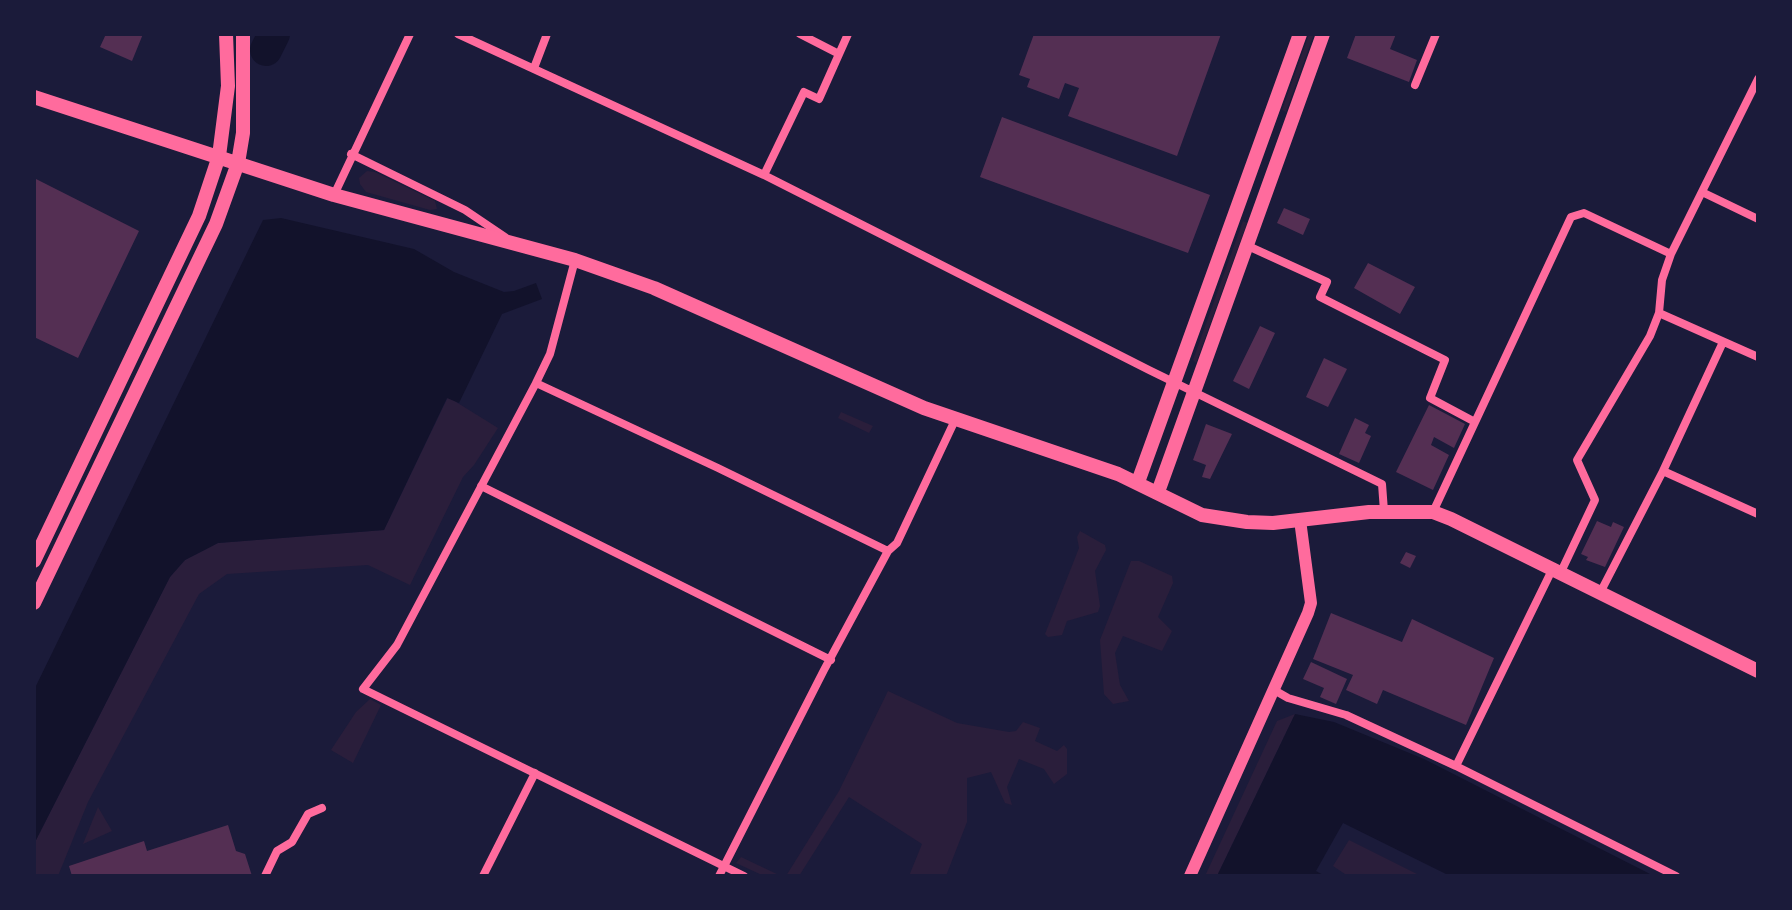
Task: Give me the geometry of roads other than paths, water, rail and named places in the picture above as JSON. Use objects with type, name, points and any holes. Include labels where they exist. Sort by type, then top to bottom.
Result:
[{"type":"main road","points":[[34,561],[199,216],[219,156],[228,86],[226,34]]},
{"type":"main road","points":[[34,603],[216,224],[238,163],[243,133],[243,34]]},
{"type":"main road","points":[[1138,482],[1300,34]]},
{"type":"main road","points":[[1158,492],[1323,34]]},
{"type":"main road","points":[[34,97],[334,195],[575,260],[703,308],[924,408],[1138,482],[1202,515],[1247,522],[1384,511],[1433,512],[1758,671]]},
{"type":"street","points":[[334,195],[410,34]]},
{"type":"street","points":[[458,34],[764,175],[1382,484],[1384,511]]},
{"type":"street","points":[[534,68],[547,34]]},
{"type":"street","points":[[800,34],[839,54]]},
{"type":"street","points":[[764,175],[804,92],[819,99],[848,34]]},
{"type":"street","points":[[1415,85],[1436,34]]},
{"type":"street","points":[[1456,766],[1595,500],[1577,460],[1650,336],[1659,313],[1662,280],[1671,254],[1758,79]]},
{"type":"street","points":[[351,154],[465,210],[516,244]]},
{"type":"street","points":[[1704,193],[1758,219]]},
{"type":"street","points":[[1433,512],[1571,217],[1584,213],[1671,254]]},
{"type":"street","points":[[1248,246],[1327,282],[1320,297],[1445,360],[1430,398],[1475,422]]},
{"type":"street","points":[[575,260],[550,354],[536,383],[397,645],[363,689],[744,876]]},
{"type":"street","points":[[1659,313],[1758,357]]},
{"type":"street","points":[[1600,593],[1663,471],[1723,342]]},
{"type":"street","points":[[536,383],[888,551]]},
{"type":"street","points":[[719,876],[888,551],[897,543],[956,418]]},
{"type":"street","points":[[1663,471],[1758,514]]},
{"type":"street","points":[[481,486],[831,660]]},
{"type":"street","points":[[1190,876],[1311,603],[1300,520]]},
{"type":"street","points":[[1274,690],[1288,698],[1346,715],[1676,876]]},
{"type":"street","points":[[483,876],[535,773]]},
{"type":"street","points":[[265,876],[277,851],[292,842],[308,814],[322,808]]},
{"type":"waterway","points":[[266,50],[274,34]]}]
